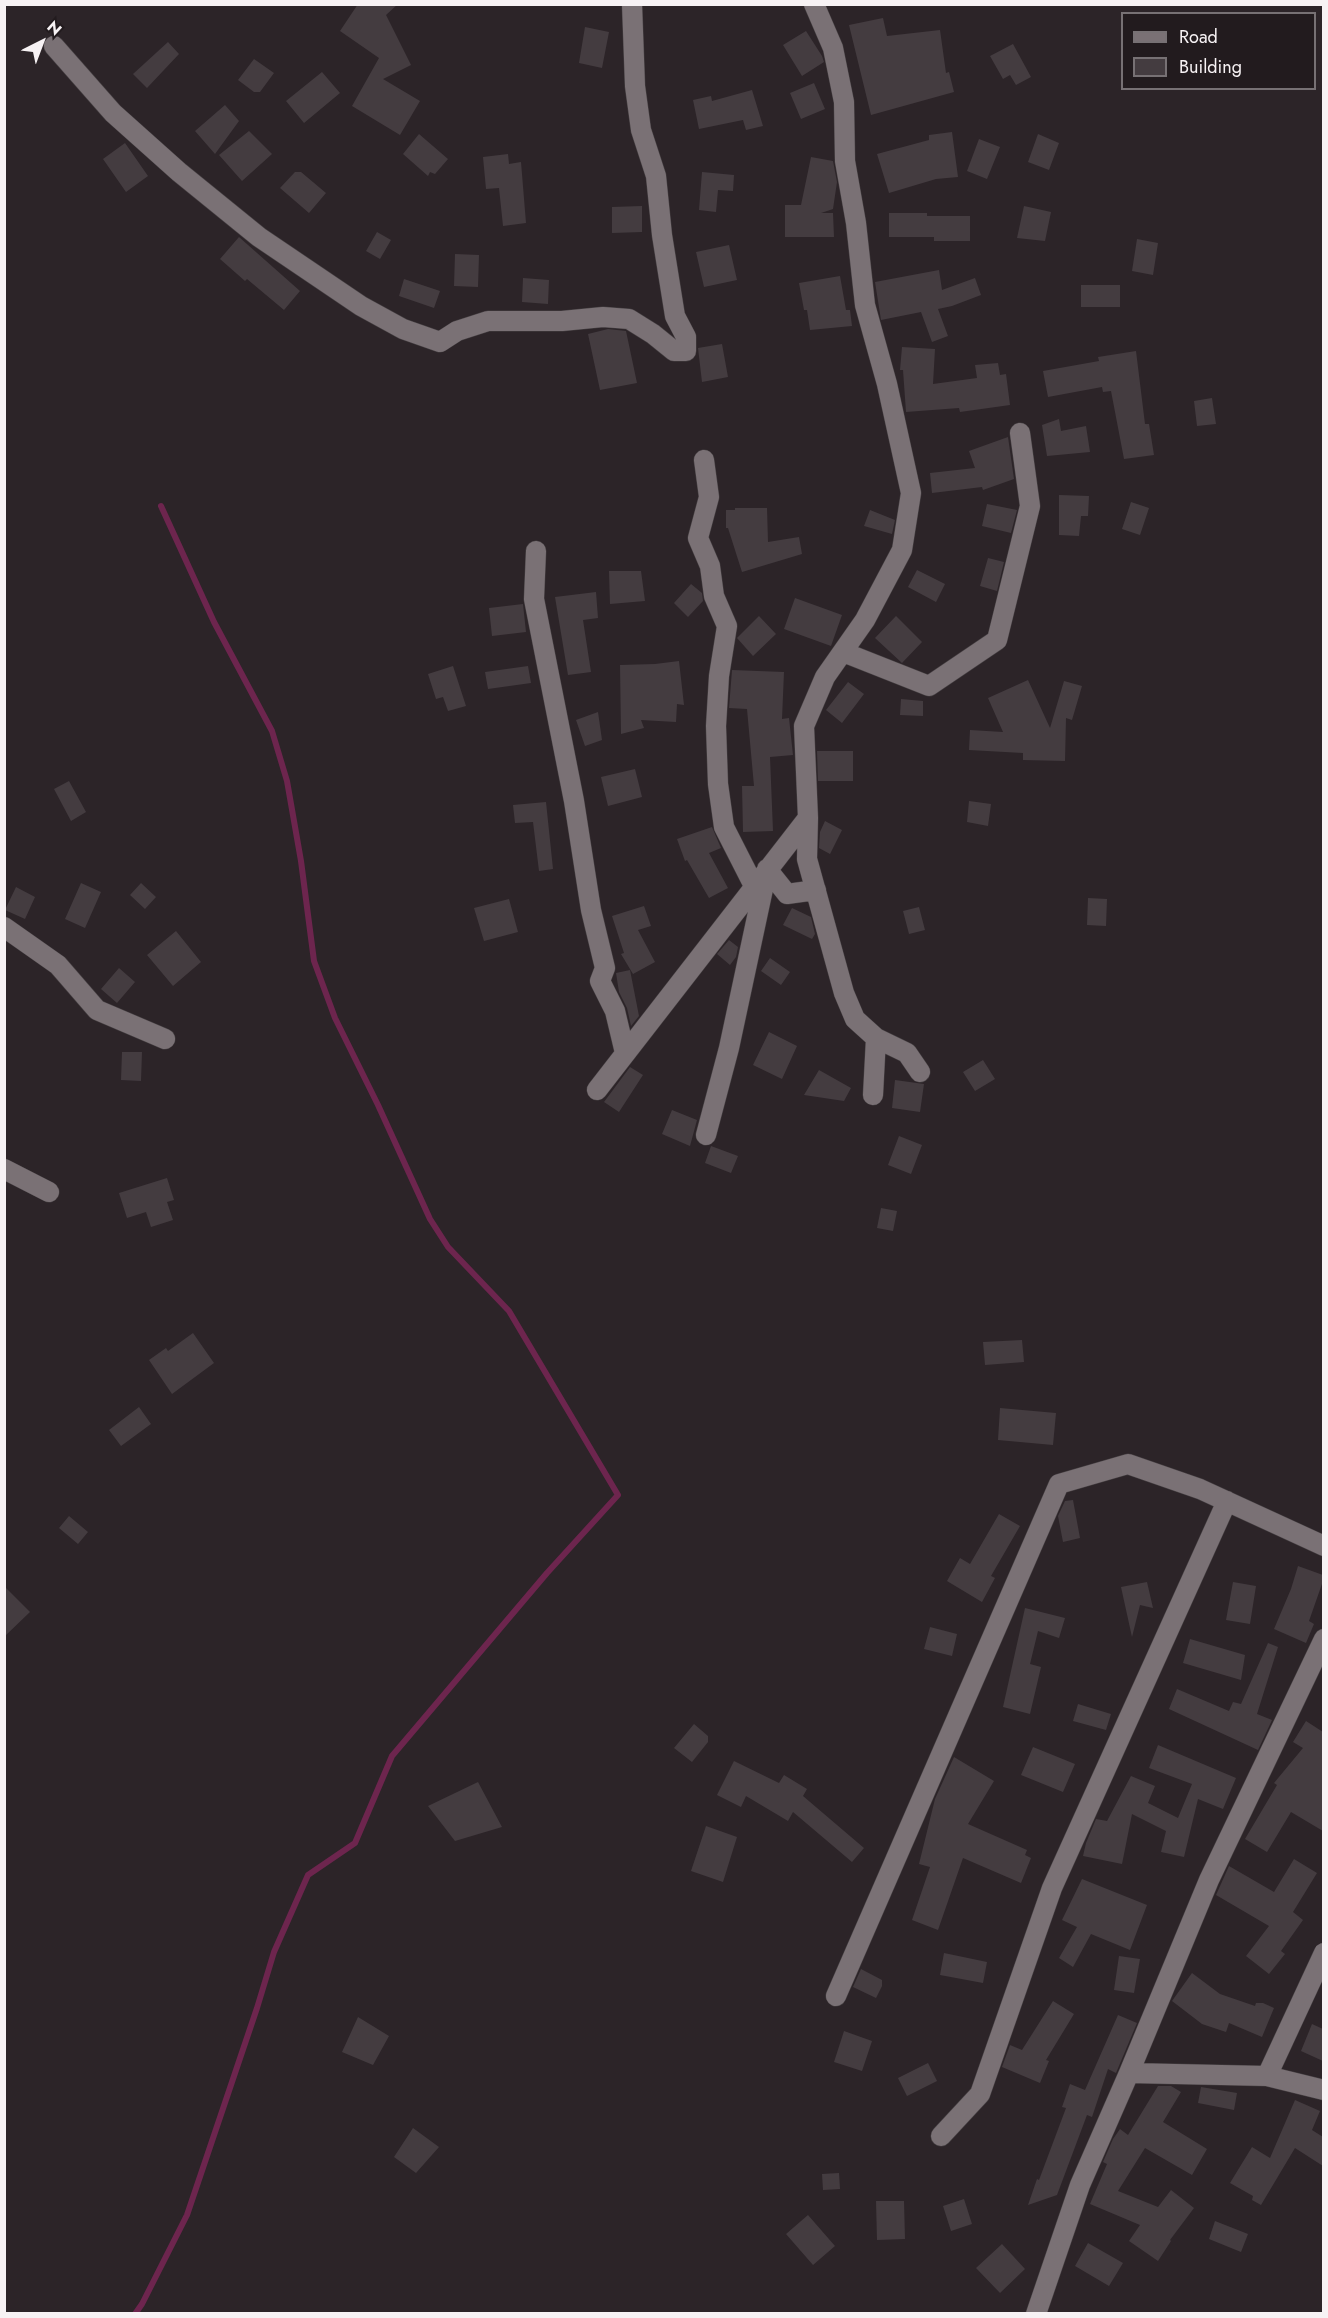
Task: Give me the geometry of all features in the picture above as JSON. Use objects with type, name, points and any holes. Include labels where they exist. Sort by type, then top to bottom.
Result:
[{"type":"street","points":[[54,46],[112,114],[259,237],[361,306],[403,329],[440,342],[457,332],[488,321],[562,321],[603,317],[629,319],[674,351],[686,351],[686,337],[675,315],[662,235],[656,176],[641,130],[635,86],[632,4]]},
{"type":"street","points":[[814,4],[833,48],[844,102],[845,161],[856,223],[866,305],[887,384],[911,494],[903,550],[865,620],[825,677],[804,726],[808,818],[807,859],[848,1002],[855,1019],[876,1038],[907,1053],[920,1072]]},
{"type":"street","points":[[843,652],[929,686],[997,640],[1030,506],[1020,433]]},
{"type":"street","points":[[704,460],[709,497],[698,538],[710,566],[714,596],[727,626],[718,686],[716,726],[718,784],[724,827],[754,886]]},
{"type":"street","points":[[536,551],[534,599],[574,801],[591,910],[605,968],[600,981],[615,1011],[625,1053]]},
{"type":"street","points":[[597,1090],[808,818]]},
{"type":"street","points":[[767,869],[787,894],[816,890]]},
{"type":"street","points":[[706,1135],[729,1048],[767,869]]},
{"type":"street","points":[[4,927],[57,965],[97,1010],[165,1039]]},
{"type":"street","points":[[873,1095],[876,1038]]},
{"type":"street","points":[[4,1169],[49,1192]]},
{"type":"street","points":[[836,1996],[1059,1484],[1128,1464],[1200,1489],[1323,1546]]},
{"type":"street","points":[[941,2136],[980,2094],[1052,1888],[1227,1501]]},
{"type":"street","points":[[1036,2313],[1080,2185],[1209,1880],[1323,1639]]},
{"type":"street","points":[[1267,2076],[1323,1953]]},
{"type":"street","points":[[1129,2073],[1267,2076],[1323,2090]]},
{"type":"building","points":[[358,4],[398,4],[386,15],[411,65],[383,79],[420,101],[400,135],[352,106],[379,58],[340,31]]},
{"type":"building","points":[[883,18],[887,36],[940,30],[946,73],[949,72],[954,92],[871,115],[849,25]]},
{"type":"building","points":[[585,27],[609,32],[602,68],[579,63]]},
{"type":"building","points":[[806,31],[824,62],[802,76],[783,45]]},
{"type":"building","points":[[168,42],[179,54],[147,88],[133,74]]},
{"type":"building","points":[[1013,44],[1031,77],[1016,85],[1010,75],[1003,79],[990,56]]},
{"type":"building","points":[[254,59],[274,73],[260,92],[254,92],[238,80]]},
{"type":"building","points":[[322,72],[340,93],[304,123],[286,101]]},
{"type":"building","points":[[814,83],[825,109],[801,119],[790,93]]},
{"type":"building","points":[[752,90],[763,126],[746,130],[743,120],[699,129],[693,100],[711,96],[712,101]]},
{"type":"building","points":[[225,105],[239,121],[215,154],[195,131]]},
{"type":"building","points":[[249,131],[272,154],[242,181],[219,155]]},
{"type":"building","points":[[952,132],[958,177],[936,179],[889,193],[877,154],[929,140],[929,135]]},
{"type":"building","points":[[419,134],[448,159],[435,174],[430,172],[428,176],[403,154]]},
{"type":"building","points":[[1038,134],[1059,143],[1049,170],[1028,162]]},
{"type":"building","points":[[979,139],[1000,147],[987,179],[967,171]]},
{"type":"building","points":[[125,143],[148,176],[126,192],[103,159]]},
{"type":"building","points":[[508,154],[509,164],[521,162],[526,223],[503,226],[499,188],[486,189],[483,157]]},
{"type":"building","points":[[811,157],[833,161],[837,182],[833,209],[821,213],[833,213],[834,237],[785,237],[785,205],[801,205]]},
{"type":"building","points":[[295,172],[301,172],[326,193],[309,213],[280,188]]},
{"type":"building","points":[[702,172],[734,175],[733,191],[718,190],[716,212],[699,210]]},
{"type":"building","points":[[642,206],[642,232],[612,233],[612,207]]},
{"type":"building","points":[[1024,206],[1051,212],[1045,241],[1017,238]]},
{"type":"building","points":[[889,213],[970,216],[970,241],[934,241],[934,237],[889,237]]},
{"type":"building","points":[[377,232],[391,240],[380,259],[366,251]]},
{"type":"building","points":[[239,237],[300,291],[284,310],[220,259]]},
{"type":"building","points":[[1137,239],[1158,243],[1153,275],[1132,271]]},
{"type":"building","points":[[729,245],[737,280],[704,287],[696,252]]},
{"type":"building","points":[[455,254],[479,255],[478,287],[454,286]]},
{"type":"building","points":[[939,270],[942,290],[975,278],[981,295],[938,309],[948,336],[932,342],[921,312],[881,320],[875,282]]},
{"type":"building","points":[[840,276],[846,310],[850,310],[852,326],[810,330],[799,283]]},
{"type":"building","points":[[523,278],[549,280],[548,304],[522,302]]},
{"type":"building","points":[[404,279],[440,291],[434,308],[399,296]]},
{"type":"building","points":[[1081,285],[1120,285],[1120,307],[1081,307]]},
{"type":"building","points":[[608,329],[626,331],[637,383],[600,390],[588,334]]},
{"type":"building","points":[[722,344],[728,377],[702,382],[698,348]]},
{"type":"building","points":[[902,347],[935,349],[933,384],[977,378],[975,365],[998,363],[1000,375],[1006,374],[1010,405],[960,412],[959,408],[906,412],[903,370],[900,370]]},
{"type":"building","points":[[1136,351],[1145,424],[1149,424],[1154,455],[1124,459],[1111,391],[1103,392],[1102,387],[1048,397],[1043,371],[1099,361],[1098,357]]},
{"type":"building","points":[[1212,398],[1216,424],[1197,426],[1194,401]]},
{"type":"building","points":[[1059,419],[1061,431],[1086,426],[1090,452],[1047,456],[1042,425]]},
{"type":"building","points":[[1008,437],[1014,479],[983,490],[982,487],[932,493],[930,473],[975,468],[969,451]]},
{"type":"building","points":[[1059,495],[1089,496],[1088,516],[1081,516],[1079,536],[1059,535]]},
{"type":"building","points":[[1131,502],[1149,508],[1140,535],[1122,529]]},
{"type":"building","points":[[987,504],[1017,510],[1011,533],[982,526]]},
{"type":"building","points":[[735,508],[767,508],[768,542],[799,537],[802,554],[742,572],[728,528],[726,528],[726,510],[735,510]]},
{"type":"building","points":[[870,510],[895,520],[892,534],[864,526]]},
{"type":"building","points":[[988,558],[1004,562],[997,591],[980,586]]},
{"type":"building","points":[[917,570],[945,584],[936,602],[908,587]]},
{"type":"building","points":[[609,571],[641,571],[645,601],[610,604]]},
{"type":"building","points":[[691,584],[702,593],[703,601],[688,617],[674,603]]},
{"type":"building","points":[[596,592],[598,618],[583,620],[591,672],[568,675],[555,597]]},
{"type":"building","points":[[795,598],[842,615],[831,646],[784,629]]},
{"type":"building","points":[[523,604],[526,632],[492,636],[489,608]]},
{"type":"building","points":[[759,616],[776,634],[753,656],[737,638]]},
{"type":"building","points":[[896,616],[922,642],[902,663],[875,638]]},
{"type":"building","points":[[679,661],[684,705],[677,704],[676,722],[641,720],[644,728],[621,734],[620,665]]},
{"type":"building","points":[[453,666],[466,706],[448,711],[443,697],[436,699],[428,674]]},
{"type":"building","points":[[528,666],[531,683],[488,689],[485,672]]},
{"type":"building","points":[[732,670],[784,672],[782,719],[789,718],[793,755],[770,757],[773,831],[743,832],[742,786],[754,786],[747,709],[729,708]]},
{"type":"building","points":[[1028,680],[1050,728],[1064,681],[1082,686],[1072,720],[1066,718],[1065,761],[1023,760],[1023,753],[969,750],[970,730],[1003,732],[988,698]]},
{"type":"building","points":[[848,682],[864,694],[842,723],[826,710]]},
{"type":"building","points":[[901,699],[923,701],[923,716],[900,715]]},
{"type":"building","points":[[598,712],[602,740],[585,746],[576,720]]},
{"type":"building","points":[[817,751],[853,751],[853,781],[818,781]]},
{"type":"building","points":[[635,769],[642,797],[608,806],[601,777]]},
{"type":"building","points":[[69,781],[86,812],[71,821],[54,789]]},
{"type":"building","points":[[969,801],[991,804],[988,826],[967,822]]},
{"type":"building","points":[[546,802],[553,869],[539,871],[533,822],[515,823],[513,805]]},
{"type":"building","points":[[825,821],[842,830],[830,854],[819,848],[820,832]]},
{"type":"building","points":[[712,827],[721,848],[709,853],[728,888],[709,898],[687,860],[685,861],[677,839]]},
{"type":"building","points":[[81,883],[101,892],[85,928],[65,919]]},
{"type":"building","points":[[141,883],[156,897],[145,909],[130,895]]},
{"type":"building","points":[[16,887],[35,897],[25,919],[5,910]]},
{"type":"building","points":[[1088,898],[1107,899],[1106,926],[1087,925]]},
{"type":"building","points":[[509,899],[518,932],[484,941],[474,908]]},
{"type":"building","points":[[644,906],[651,926],[638,930],[655,962],[633,974],[621,954],[624,953],[612,916]]},
{"type":"building","points":[[919,907],[925,930],[909,934],[903,911]]},
{"type":"building","points":[[792,908],[811,917],[815,934],[812,939],[783,925]]},
{"type":"building","points":[[176,931],[201,962],[173,986],[147,955]]},
{"type":"building","points":[[729,940],[738,947],[736,957],[730,965],[717,954]]},
{"type":"building","points":[[770,958],[790,972],[781,985],[761,971]]},
{"type":"building","points":[[119,968],[135,982],[117,1003],[101,989]]},
{"type":"building","points":[[630,970],[639,1016],[631,1026],[627,1008],[619,992],[616,973]]},
{"type":"building","points":[[769,1032],[797,1046],[782,1079],[753,1065]]},
{"type":"building","points":[[122,1052],[142,1052],[141,1081],[121,1080]]},
{"type":"building","points":[[983,1060],[995,1079],[975,1091],[963,1072]]},
{"type":"building","points":[[630,1067],[643,1075],[619,1112],[604,1102]]},
{"type":"building","points":[[819,1070],[851,1088],[844,1101],[804,1095]]},
{"type":"building","points":[[895,1080],[924,1084],[920,1112],[892,1108]]},
{"type":"building","points":[[672,1110],[697,1120],[690,1146],[662,1134]]},
{"type":"building","points":[[899,1136],[922,1145],[911,1174],[888,1165]]},
{"type":"building","points":[[711,1146],[738,1156],[731,1173],[705,1163]]},
{"type":"building","points":[[167,1178],[174,1200],[167,1202],[173,1220],[151,1227],[146,1212],[127,1218],[119,1193]]},
{"type":"building","points":[[881,1208],[897,1211],[893,1231],[877,1228]]},
{"type":"building","points":[[193,1333],[214,1363],[172,1394],[149,1360],[166,1348],[168,1351]]},
{"type":"building","points":[[1022,1340],[1024,1362],[985,1365],[983,1342]]},
{"type":"building","points":[[139,1407],[151,1424],[121,1446],[109,1430]]},
{"type":"building","points":[[1000,1408],[1056,1413],[1053,1445],[998,1440]]},
{"type":"building","points":[[1073,1500],[1080,1538],[1063,1542],[1058,1516],[1065,1501]]},
{"type":"building","points":[[999,1514],[1020,1526],[991,1576],[995,1578],[982,1602],[947,1581],[960,1558],[970,1564]]},
{"type":"building","points":[[69,1516],[88,1532],[78,1544],[59,1528]]},
{"type":"building","points":[[1298,1566],[1323,1575],[1309,1621],[1314,1624],[1306,1643],[1274,1629]]},
{"type":"building","points":[[1147,1582],[1153,1608],[1140,1605],[1132,1637],[1121,1587]]},
{"type":"building","points":[[1233,1582],[1256,1586],[1250,1624],[1226,1620]]},
{"type":"building","points":[[4,1586],[30,1612],[4,1637]]},
{"type":"building","points":[[1025,1608],[1065,1618],[1059,1638],[1038,1631],[1030,1664],[1041,1667],[1030,1714],[1003,1707]]},
{"type":"building","points":[[930,1627],[957,1634],[952,1656],[924,1649]]},
{"type":"building","points":[[1190,1639],[1245,1655],[1241,1680],[1183,1663]]},
{"type":"building","points":[[1268,1643],[1278,1647],[1257,1714],[1272,1720],[1258,1750],[1169,1709],[1177,1689],[1229,1711],[1233,1702],[1241,1704]]},
{"type":"building","points":[[1078,1704],[1111,1714],[1106,1730],[1073,1721]]},
{"type":"building","points":[[1306,1721],[1323,1732],[1323,1831],[1291,1812],[1267,1852],[1245,1839],[1277,1785],[1274,1783],[1303,1748],[1293,1742]]},
{"type":"building","points":[[694,1724],[708,1736],[708,1742],[692,1762],[674,1748]]},
{"type":"building","points":[[1158,1745],[1236,1778],[1223,1809],[1198,1799],[1184,1857],[1161,1852],[1166,1831],[1132,1814],[1122,1864],[1083,1856],[1096,1819],[1107,1821],[1131,1776],[1155,1786],[1148,1803],[1178,1818],[1192,1784],[1149,1768]]},
{"type":"building","points":[[1033,1747],[1075,1764],[1063,1792],[1021,1775]]},
{"type":"building","points":[[954,1757],[994,1781],[968,1824],[1027,1850],[1025,1855],[1031,1858],[1021,1883],[963,1858],[938,1930],[912,1920],[930,1867],[919,1864],[935,1799]]},
{"type":"building","points":[[734,1761],[779,1783],[784,1775],[807,1789],[803,1796],[864,1848],[852,1862],[793,1812],[788,1821],[746,1796],[741,1807],[717,1795]]},
{"type":"building","points":[[478,1782],[502,1827],[455,1841],[428,1806]]},
{"type":"building","points":[[706,1826],[737,1837],[723,1882],[691,1871]]},
{"type":"building","points":[[1294,1859],[1317,1873],[1293,1912],[1303,1920],[1281,1951],[1285,1954],[1269,1974],[1246,1956],[1269,1926],[1216,1895],[1229,1866],[1274,1892]]},
{"type":"building","points":[[1082,1879],[1147,1905],[1130,1950],[1091,1934],[1073,1967],[1059,1958],[1077,1927],[1062,1920]]},
{"type":"building","points":[[944,1953],[987,1962],[983,1983],[940,1975]]},
{"type":"building","points":[[1119,1956],[1140,1959],[1134,1993],[1114,1990]]},
{"type":"building","points":[[861,1969],[882,1980],[882,1986],[876,1998],[853,1987]]},
{"type":"building","points":[[1192,1973],[1220,1994],[1255,2006],[1256,2003],[1263,2003],[1274,2008],[1262,2037],[1229,2023],[1226,2032],[1202,2024],[1172,2001]]},
{"type":"building","points":[[1053,2001],[1074,2014],[1046,2060],[1049,2061],[1040,2083],[1002,2067],[1010,2045],[1022,2050]]},
{"type":"building","points":[[1118,2015],[1137,2023],[1116,2073],[1108,2069],[1092,2117],[1087,2115],[1057,2195],[1028,2205],[1066,2108],[1062,2107],[1070,2084],[1085,2090]]},
{"type":"building","points":[[358,2017],[389,2036],[373,2065],[342,2052]]},
{"type":"building","points":[[1312,2024],[1323,2029],[1323,2061],[1301,2051]]},
{"type":"building","points":[[844,2031],[872,2041],[862,2071],[834,2062]]},
{"type":"building","points":[[928,2063],[937,2081],[907,2096],[898,2078]]},
{"type":"building","points":[[1158,2086],[1171,2086],[1181,2092],[1163,2122],[1207,2149],[1192,2175],[1145,2148],[1118,2191],[1158,2207],[1171,2190],[1194,2208],[1170,2240],[1158,2261],[1129,2241],[1140,2225],[1090,2204],[1107,2164],[1103,2162],[1113,2139],[1120,2129],[1128,2135]]},
{"type":"building","points":[[1201,2087],[1237,2093],[1234,2110],[1198,2103]]},
{"type":"building","points":[[1295,2100],[1320,2111],[1312,2130],[1323,2137],[1323,2166],[1295,2148],[1261,2205],[1252,2200],[1253,2196],[1230,2183],[1252,2147],[1270,2158]]},
{"type":"building","points":[[413,2128],[439,2147],[416,2173],[394,2157]]},
{"type":"building","points":[[839,2173],[840,2189],[823,2190],[822,2174]]},
{"type":"building","points":[[964,2199],[972,2224],[951,2231],[943,2206]]},
{"type":"building","points":[[876,2201],[904,2201],[905,2239],[877,2240]]},
{"type":"building","points":[[808,2215],[835,2246],[813,2265],[786,2234]]},
{"type":"building","points":[[1215,2221],[1248,2234],[1241,2252],[1209,2239]]},
{"type":"building","points":[[1088,2243],[1123,2263],[1109,2286],[1075,2266]]},
{"type":"building","points":[[1002,2244],[1025,2269],[1000,2293],[976,2268]]},
{"type":"waterway","points":[[135,2314],[187,2215],[274,1952],[308,1875],[355,1843],[392,1756],[547,1573],[618,1495],[509,1311],[448,1247],[430,1219],[335,1018],[314,961],[301,861],[287,781],[272,731],[214,622],[161,506]]}]
